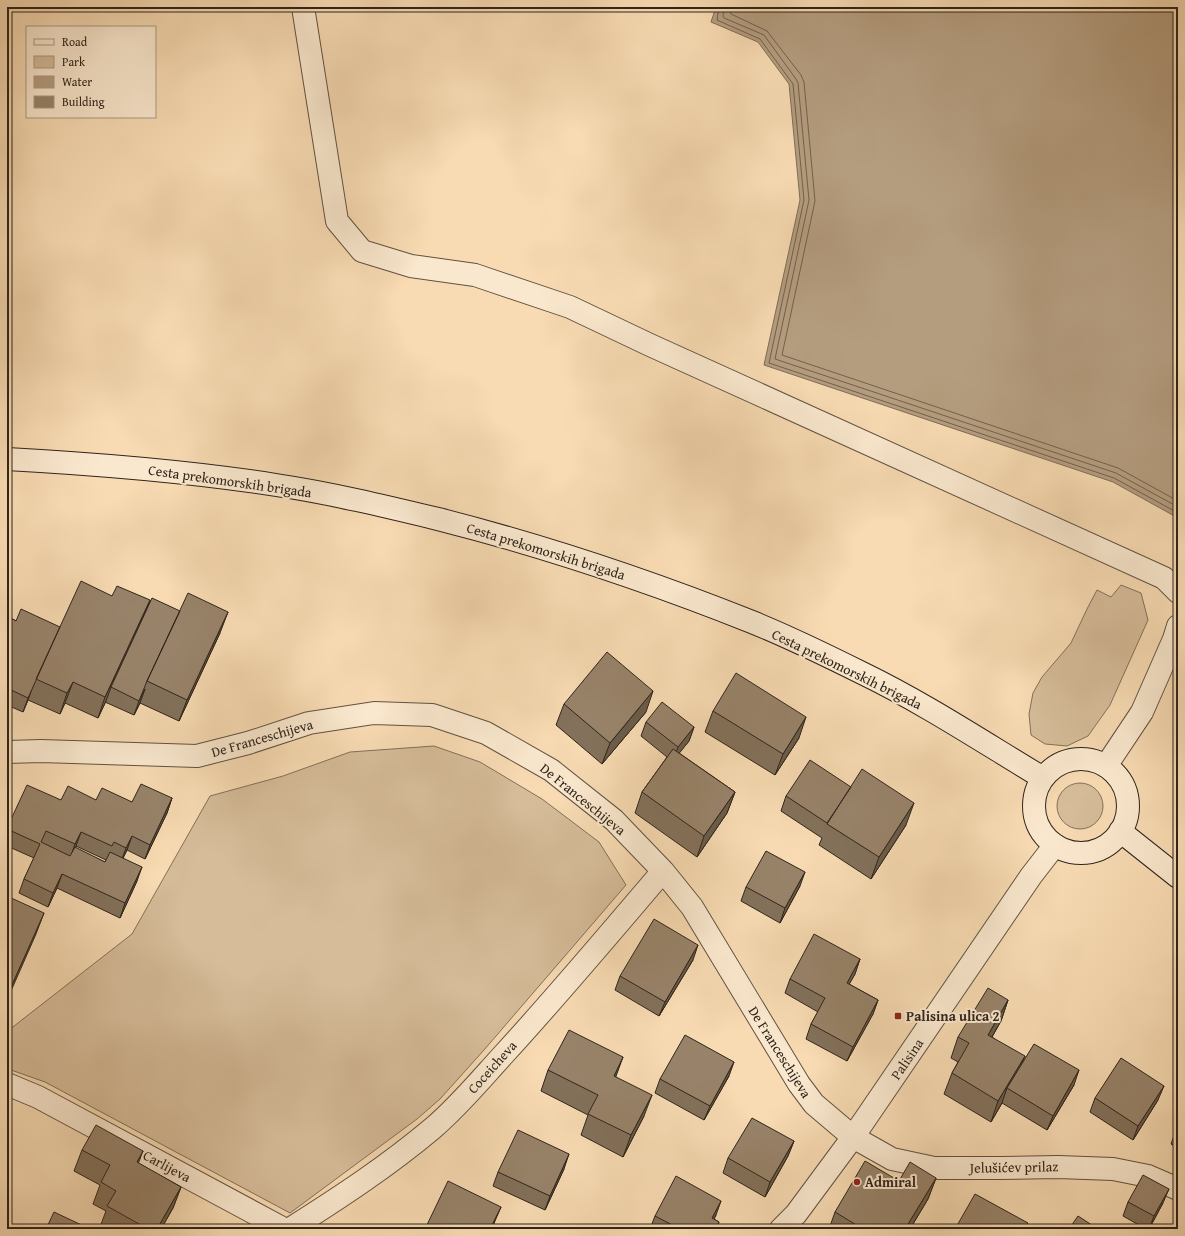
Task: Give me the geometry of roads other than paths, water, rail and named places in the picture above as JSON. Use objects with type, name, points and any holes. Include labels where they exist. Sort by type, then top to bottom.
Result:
[{"type":"street","points":[[303,7],[337,221],[362,251],[411,266],[475,275],[570,307],[650,345],[1164,578],[1178,592]]},
{"type":"street","name":"Cesta prekomorskih brigada","points":[[7,459],[164,470],[277,485],[386,506],[475,528],[554,551],[638,579],[754,623],[865,674],[948,720],[1043,778]]},
{"type":"street","points":[[1106,766],[1142,712],[1174,639],[1178,626]]},
{"type":"street","name":"De Franceschijeva","points":[[7,752],[41,751],[197,756],[248,743],[310,723],[374,713],[432,715],[486,733],[551,770],[614,820],[663,871],[692,907],[799,1084],[814,1104],[853,1137]]},
{"type":"street","points":[[1072,760],[1090,760],[1106,766],[1119,779],[1126,796],[1127,814],[1120,831],[1107,844],[1090,852],[1072,852],[1055,845],[1043,833],[1035,818],[1035,793],[1043,778],[1056,766],[1072,760]]},
{"type":"street","points":[[1120,831],[1178,877]]},
{"type":"street","name":"Palisina","points":[[781,1229],[796,1214],[853,1137],[1031,876],[1055,845]]},
{"type":"street","name":"Coceicheva","points":[[290,1229],[345,1194],[377,1171],[433,1128],[455,1108],[554,1000],[663,871]]},
{"type":"street","name":"Carlijeva","points":[[7,1084],[38,1097],[284,1229]]},
{"type":"street","name":"Jelušićev prilaz","points":[[853,1137],[892,1159],[934,1168],[1058,1166],[1113,1169],[1148,1176],[1178,1190]]},
{"type":"water","points":[[716,7],[1178,7],[1178,518],[1113,482],[764,365],[800,200],[789,84],[758,42],[711,22]]},
{"type":"place","name":"Palisina ulica 2","points":[[898,1016]]},
{"type":"place","name":"Admiral","points":[[857,1182]]}]
